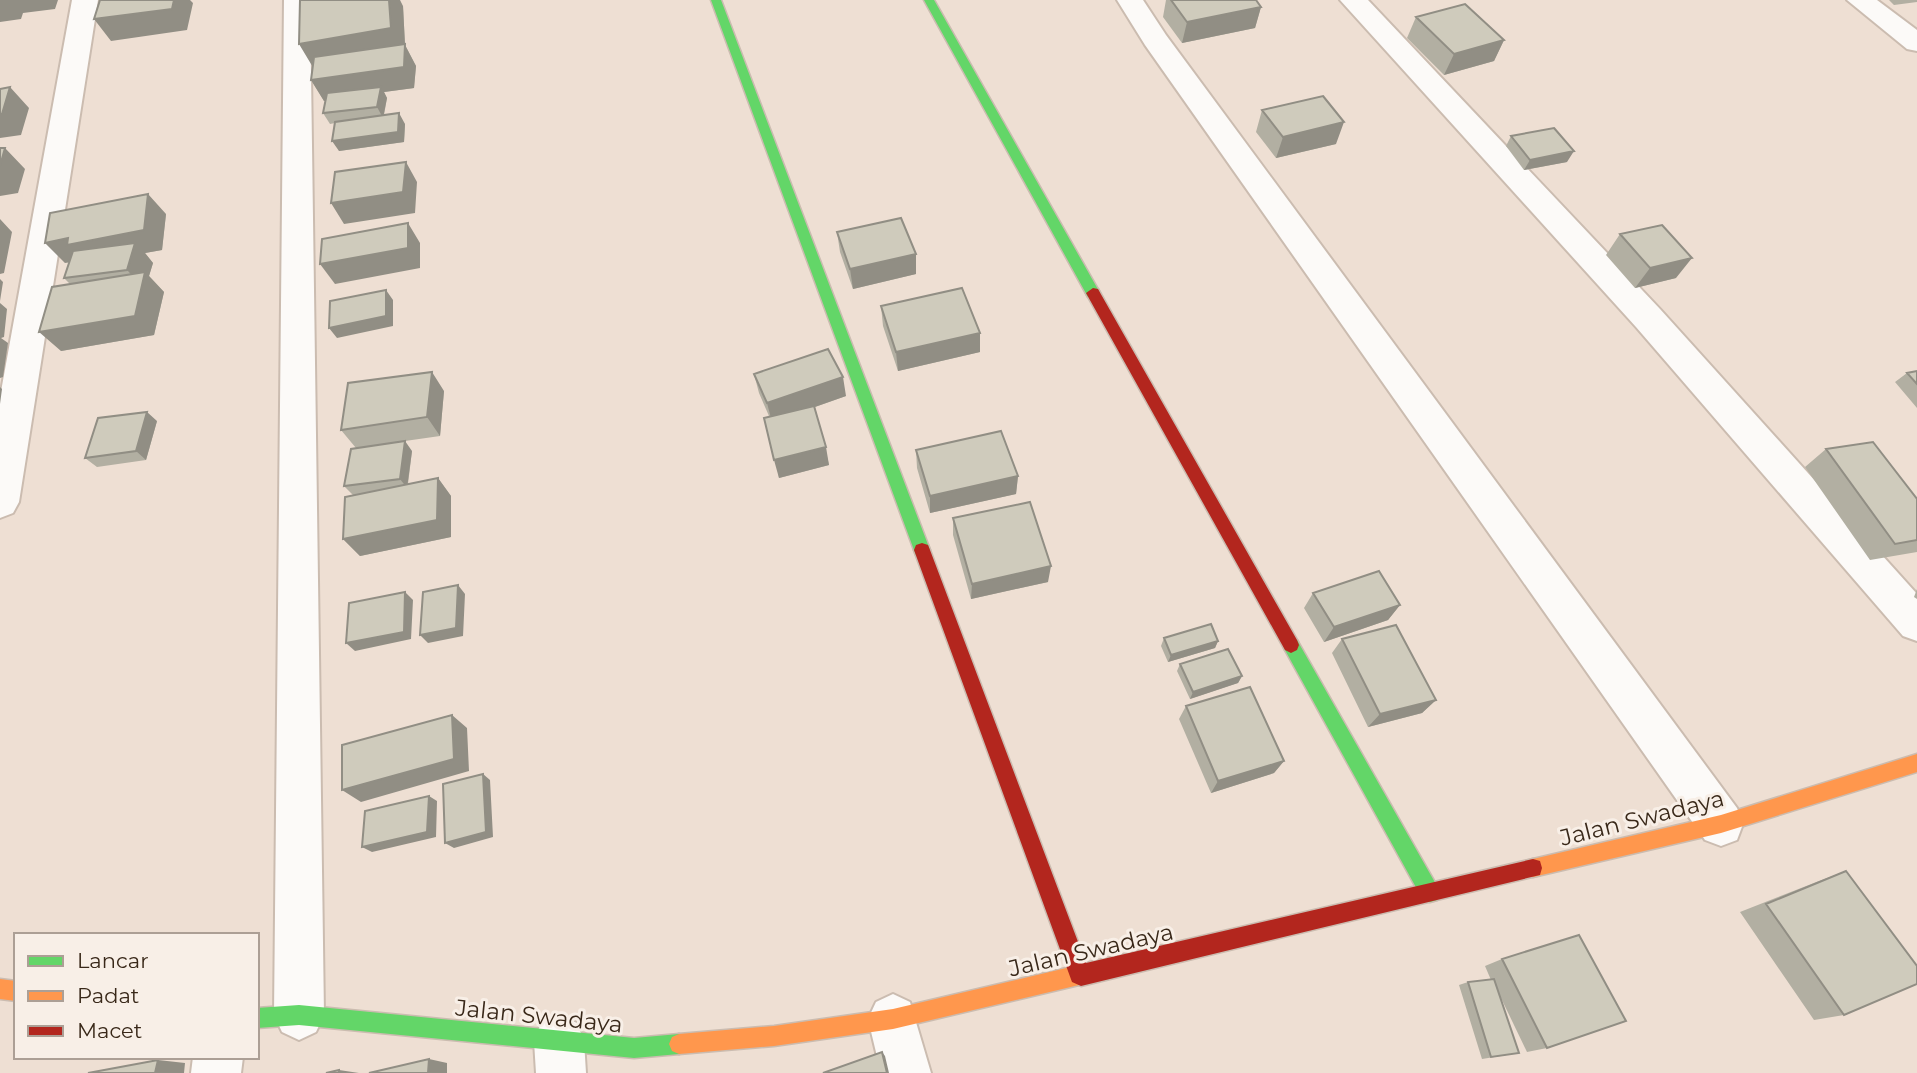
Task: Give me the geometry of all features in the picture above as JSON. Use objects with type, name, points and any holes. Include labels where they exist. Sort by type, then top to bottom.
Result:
[{"type":"street","points":[[0,502],[85,0]]},
{"type":"street","points":[[297,0],[299,1015]]},
{"type":"street","points":[[716,0],[1081,976]]},
{"type":"street","points":[[929,0],[1430,893]]},
{"type":"street","points":[[1130,0],[1155,39],[1721,824]]},
{"type":"street","points":[[1353,0],[1648,318],[1917,624]]},
{"type":"street","points":[[1860,0],[1917,43]]},
{"type":"street","name":"Jalan Swadaya","points":[[259,1018],[299,1015],[560,1057],[774,1036],[893,1019],[1721,824],[1917,763]]},
{"type":"street","points":[[893,1019],[906,1073]]},
{"type":"building","points":[[100,0],[174,0],[172,9],[94,19]]},
{"type":"building","points":[[300,0],[389,0],[391,28],[299,44]]},
{"type":"building","points":[[1171,0],[1256,0],[1261,7],[1187,22]]},
{"type":"building","points":[[1465,4],[1504,40],[1454,54],[1416,17]]},
{"type":"building","points":[[405,44],[404,67],[311,80],[314,57]]},
{"type":"building","points":[[10,87],[2,114],[0,114],[0,89]]},
{"type":"building","points":[[381,87],[377,107],[323,113],[327,93]]},
{"type":"building","points":[[1323,96],[1344,122],[1283,137],[1262,110]]},
{"type":"building","points":[[399,113],[398,132],[332,141],[335,122]]},
{"type":"building","points":[[1554,128],[1574,151],[1530,160],[1511,136]]},
{"type":"building","points":[[0,148],[5,148],[0,166]]},
{"type":"building","points":[[406,162],[403,192],[331,203],[335,172]]},
{"type":"building","points":[[148,194],[144,230],[67,245],[68,238],[45,243],[50,213]]},
{"type":"building","points":[[901,218],[916,254],[850,269],[837,232]]},
{"type":"building","points":[[408,223],[408,248],[320,264],[322,239]]},
{"type":"building","points":[[1662,225],[1692,258],[1650,268],[1620,234]]},
{"type":"building","points":[[135,243],[127,270],[64,278],[73,251]]},
{"type":"building","points":[[145,272],[135,316],[39,332],[52,287]]},
{"type":"building","points":[[962,288],[980,333],[896,352],[881,306]]},
{"type":"building","points":[[386,290],[386,316],[329,328],[330,301]]},
{"type":"building","points":[[828,349],[843,377],[767,403],[754,374]]},
{"type":"building","points":[[1917,371],[1917,384],[1907,373]]},
{"type":"building","points":[[432,372],[427,417],[341,430],[348,383]]},
{"type":"building","points":[[814,406],[826,447],[774,460],[764,418]]},
{"type":"building","points":[[147,412],[136,451],[85,458],[98,418]]},
{"type":"building","points":[[1001,431],[1018,476],[930,496],[916,450]]},
{"type":"building","points":[[405,441],[400,479],[344,486],[351,449]]},
{"type":"building","points":[[1873,442],[1917,499],[1917,540],[1895,544],[1826,449]]},
{"type":"building","points":[[438,478],[437,520],[343,539],[345,497]]},
{"type":"building","points":[[1030,502],[1051,566],[972,584],[953,518]]},
{"type":"building","points":[[1379,571],[1400,605],[1334,627],[1313,593]]},
{"type":"building","points":[[458,585],[456,628],[420,635],[423,592]]},
{"type":"building","points":[[405,592],[404,632],[346,643],[349,603]]},
{"type":"building","points":[[1211,624],[1218,641],[1171,655],[1164,638]]},
{"type":"building","points":[[1396,625],[1436,700],[1380,714],[1342,639]]},
{"type":"building","points":[[1228,649],[1242,676],[1193,692],[1180,664]]},
{"type":"building","points":[[1250,687],[1284,761],[1218,781],[1186,706]]},
{"type":"building","points":[[452,715],[454,759],[342,790],[342,745]]},
{"type":"building","points":[[483,774],[486,832],[445,843],[443,784]]},
{"type":"building","points":[[429,796],[427,832],[362,847],[365,811]]},
{"type":"building","points":[[1846,871],[1917,966],[1917,984],[1844,1015],[1766,904]]},
{"type":"building","points":[[1579,935],[1626,1021],[1547,1048],[1502,959]]},
{"type":"building","points":[[1494,979],[1519,1053],[1491,1057],[1468,982]]},
{"type":"building","points":[[882,1052],[887,1073],[823,1073]]},
{"type":"building","points":[[429,1059],[428,1073],[369,1073]]},
{"type":"building","points":[[158,1060],[155,1073],[88,1073]]},
{"type":"traffic: fast","points":[[716,0],[922,550]]},
{"type":"traffic: fast","points":[[929,0],[1093,293]]},
{"type":"traffic: fast","points":[[1291,645],[1430,893]]},
{"type":"traffic: fast","points":[[259,1018],[299,1015],[634,1048],[679,1044]]},
{"type":"traffic: slow","points":[[1533,868],[1721,824],[1917,763]]},
{"type":"traffic: slow","points":[[679,1044],[774,1036],[893,1019],[1079,975]]},
{"type":"traffic: slow","points":[[0,989],[14,991]]},
{"type":"traffic: jam","points":[[1093,293],[1291,645]]},
{"type":"traffic: jam","points":[[922,550],[1081,976]]},
{"type":"traffic: jam","points":[[1079,975],[1533,868]]}]
